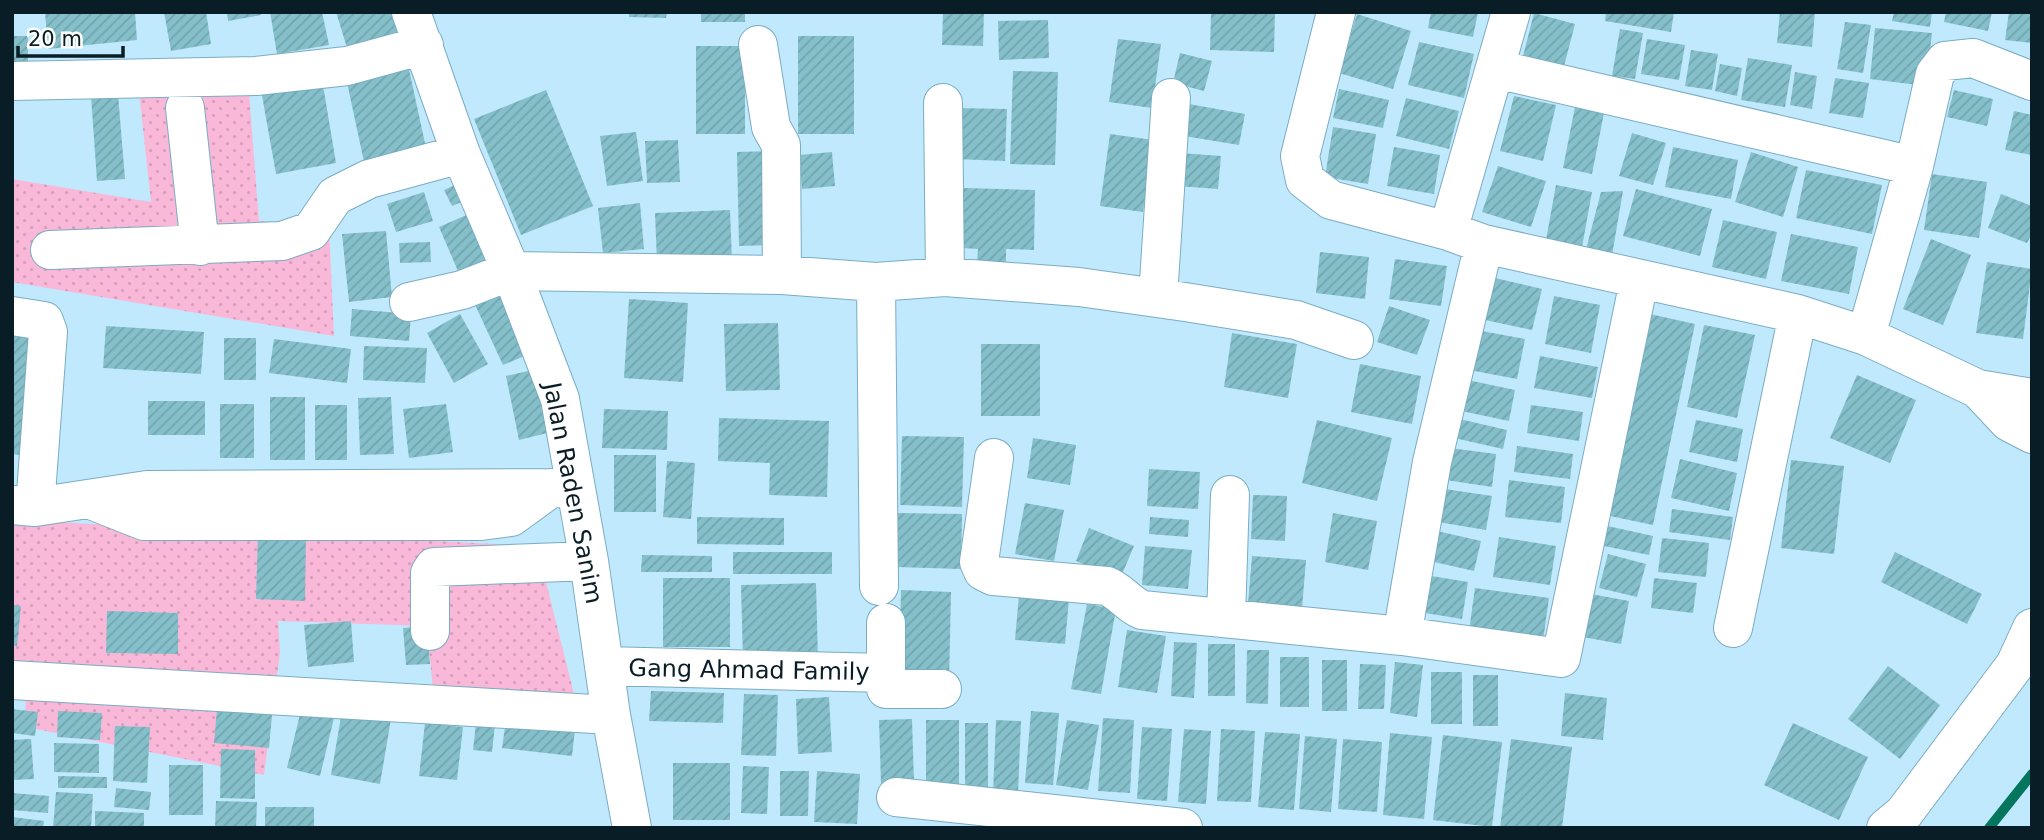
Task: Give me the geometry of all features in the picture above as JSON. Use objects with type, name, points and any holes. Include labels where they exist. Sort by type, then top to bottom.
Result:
[{"type":"street","points":[[1336,12],[1300,156],[1305,180],[1331,200],[1448,231],[1484,244],[1639,281],[1798,314],[1866,336],[1978,389],[2032,398]]},
{"type":"street","points":[[1448,231],[1511,12]]},
{"type":"street","points":[[12,81],[256,76],[347,66],[418,29]]},
{"type":"street","name":"Jalan Raden Sanim","points":[[418,29],[461,154],[511,271],[559,399],[564,488],[589,561],[611,715],[632,828]]},
{"type":"street","points":[[758,45],[771,127],[781,145],[782,275]]},
{"type":"street","points":[[1866,336],[1914,166],[1935,74],[1945,61],[1973,58],[2032,81]]},
{"type":"street","points":[[1496,69],[1914,166]]},
{"type":"street","points":[[1158,298],[1171,98]]},
{"type":"street","points":[[943,103],[945,277]]},
{"type":"street","points":[[185,108],[200,246]]},
{"type":"street","points":[[50,250],[282,241],[310,231],[335,196],[369,179],[461,154]]},
{"type":"street","points":[[1402,636],[1432,462],[1484,244]]},
{"type":"street","points":[[409,302],[462,290],[511,271],[782,275],[876,282],[945,277],[1079,287],[1158,298],[1296,320],[1354,340]]},
{"type":"street","points":[[994,458],[979,562],[983,571],[993,576],[1107,586],[1120,592],[1131,605],[1142,610],[1402,636],[1561,658],[1639,281]]},
{"type":"street","points":[[876,282],[879,586]]},
{"type":"street","points":[[1733,628],[1798,314]]},
{"type":"street","points":[[12,316],[44,321],[48,332],[24,506],[147,489],[564,488]]},
{"type":"street","points":[[1978,389],[2010,422],[2032,434]]},
{"type":"street","points":[[1226,618],[1230,495]]},
{"type":"street","points":[[429,631],[430,573],[434,567],[589,561]]},
{"type":"street","name":"Gang Ahmad Family","points":[[604,666],[886,673],[886,623]]},
{"type":"street","points":[[1886,828],[1904,813],[2015,665],[2032,628]]},
{"type":"street","points":[[886,673],[886,689],[942,689]]},
{"type":"street","points":[[12,680],[611,715]]},
{"type":"street","points":[[896,797],[1182,828]]},
{"type":"shaded area","points":[[248,80],[259,221],[329,226],[334,336],[12,282],[12,179],[151,202],[138,83]]},
{"type":"shaded area","points":[[12,520],[537,546],[575,698],[433,690],[427,626],[278,621],[280,653],[264,775],[26,727],[25,679],[12,679]]},
{"type":"building","points":[[45,12],[135,12],[137,40],[48,49]]},
{"type":"building","points":[[164,12],[206,12],[211,44],[171,51]]},
{"type":"building","points":[[227,12],[261,12],[261,15],[228,21]]},
{"type":"building","points":[[270,12],[322,12],[329,45],[277,54]]},
{"type":"building","points":[[336,12],[398,12],[405,34],[348,51]]},
{"type":"building","points":[[629,12],[667,12],[666,18],[629,17]]},
{"type":"building","points":[[701,12],[745,12],[745,22],[701,22]]},
{"type":"building","points":[[943,12],[984,12],[983,46],[942,45]]},
{"type":"building","points":[[1211,12],[1275,12],[1274,52],[1210,50]]},
{"type":"building","points":[[1431,12],[1478,12],[1473,37],[1428,28]]},
{"type":"building","points":[[1606,12],[1674,12],[1671,32],[1605,21]]},
{"type":"building","points":[[1780,12],[1815,12],[1812,47],[1777,43]]},
{"type":"building","points":[[1894,12],[1932,12],[1930,27],[1892,21]]},
{"type":"building","points":[[1946,12],[1992,12],[1988,31],[1944,22]]},
{"type":"building","points":[[2009,12],[2032,12],[2032,43],[2005,40]]},
{"type":"building","points":[[1534,13],[1575,24],[1563,70],[1522,60]]},
{"type":"building","points":[[1357,14],[1411,31],[1393,89],[1339,73]]},
{"type":"building","points":[[1048,20],[1049,58],[999,60],[998,21]]},
{"type":"building","points":[[1845,22],[1871,25],[1863,73],[1837,69]]},
{"type":"building","points":[[1875,28],[1932,33],[1926,86],[1870,79]]},
{"type":"building","points":[[1620,29],[1643,33],[1635,79],[1612,76]]},
{"type":"building","points":[[12,36],[28,36],[28,68],[12,68]]},
{"type":"building","points":[[798,36],[854,36],[854,134],[798,134]]},
{"type":"building","points":[[1118,39],[1161,44],[1152,108],[1109,102]]},
{"type":"building","points":[[1647,39],[1685,45],[1679,80],[1641,74]]},
{"type":"building","points":[[1419,42],[1474,54],[1464,98],[1408,85]]},
{"type":"building","points":[[696,46],[745,46],[745,134],[696,134]]},
{"type":"building","points":[[1691,50],[1718,54],[1712,90],[1685,86]]},
{"type":"building","points":[[1180,53],[1212,61],[1204,91],[1173,83]]},
{"type":"building","points":[[1748,58],[1792,65],[1785,107],[1741,100]]},
{"type":"building","points":[[407,60],[426,148],[364,162],[345,73]]},
{"type":"building","points":[[1720,64],[1742,68],[1737,96],[1715,91]]},
{"type":"building","points":[[1013,71],[1058,72],[1055,165],[1010,164]]},
{"type":"building","points":[[1795,72],[1817,76],[1812,109],[1790,105]]},
{"type":"building","points":[[1835,78],[1869,83],[1863,118],[1829,113]]},
{"type":"building","points":[[322,79],[336,163],[276,174],[261,90]]},
{"type":"building","points":[[1339,89],[1389,100],[1383,128],[1333,118]]},
{"type":"building","points":[[546,90],[593,206],[521,235],[474,119]]},
{"type":"building","points":[[1954,90],[1993,99],[1987,126],[1947,117]]},
{"type":"building","points":[[118,94],[125,179],[97,181],[91,96]]},
{"type":"building","points":[[1514,96],[1556,105],[1543,161],[1500,151]]},
{"type":"building","points":[[1406,98],[1459,111],[1449,149],[1396,136]]},
{"type":"building","points":[[1189,104],[1245,114],[1239,145],[1184,136]]},
{"type":"building","points":[[1575,107],[1604,113],[1592,174],[1563,168]]},
{"type":"building","points":[[957,108],[1007,109],[1005,161],[955,159]]},
{"type":"building","points":[[2014,111],[2032,115],[2032,155],[2005,150]]},
{"type":"building","points":[[1333,127],[1376,134],[1368,184],[1325,177]]},
{"type":"building","points":[[636,132],[643,181],[607,186],[600,136]]},
{"type":"building","points":[[1632,133],[1666,143],[1653,185],[1619,176]]},
{"type":"building","points":[[1110,134],[1153,140],[1143,212],[1100,206]]},
{"type":"building","points":[[678,140],[680,182],[647,183],[645,141]]},
{"type":"building","points":[[1394,147],[1440,155],[1434,194],[1387,186]]},
{"type":"building","points":[[1673,147],[1738,160],[1731,199],[1665,187]]},
{"type":"building","points":[[774,151],[777,245],[739,246],[737,152]]},
{"type":"building","points":[[832,152],[835,186],[802,189],[799,155]]},
{"type":"building","points":[[1751,152],[1798,167],[1783,217],[1735,202]]},
{"type":"building","points":[[1180,153],[1221,156],[1218,189],[1178,186]]},
{"type":"building","points":[[1498,166],[1546,181],[1531,227],[1482,212]]},
{"type":"building","points":[[1806,170],[1882,185],[1872,234],[1796,218]]},
{"type":"building","points":[[1932,174],[1987,182],[1979,238],[1924,230]]},
{"type":"building","points":[[457,184],[464,201],[452,206],[444,190]]},
{"type":"building","points":[[1556,185],[1592,192],[1582,247],[1546,240]]},
{"type":"building","points":[[964,188],[1035,190],[1034,250],[1006,249],[1006,262],[977,261],[978,249],[962,248]]},
{"type":"building","points":[[1636,189],[1712,209],[1700,256],[1623,236]]},
{"type":"building","points":[[1623,191],[1610,267],[1583,261],[1601,192]]},
{"type":"building","points":[[424,192],[433,221],[396,232],[387,204]]},
{"type":"building","points":[[2001,194],[2032,206],[2032,233],[2027,243],[1988,228]]},
{"type":"building","points":[[640,203],[644,249],[603,253],[598,208]]},
{"type":"building","points":[[730,210],[732,260],[657,263],[655,213]]},
{"type":"building","points":[[471,213],[494,265],[461,278],[439,227]]},
{"type":"building","points":[[1723,220],[1777,232],[1766,279],[1712,267]]},
{"type":"building","points":[[386,231],[392,297],[349,302],[342,234]]},
{"type":"building","points":[[1791,234],[1858,247],[1849,294],[1781,281]]},
{"type":"building","points":[[1931,239],[1971,255],[1943,325],[1903,309]]},
{"type":"building","points":[[430,242],[431,262],[400,263],[399,243]]},
{"type":"building","points":[[1320,252],[1369,257],[1365,299],[1316,293]]},
{"type":"building","points":[[1395,259],[1447,266],[1441,306],[1389,299]]},
{"type":"building","points":[[1987,262],[2032,269],[2023,339],[1976,333]]},
{"type":"building","points":[[1495,278],[1542,289],[1532,330],[1485,320]]},
{"type":"building","points":[[497,282],[529,354],[503,365],[470,294]]},
{"type":"building","points":[[1554,296],[1600,305],[1591,353],[1545,344]]},
{"type":"building","points":[[629,299],[688,303],[683,382],[624,378]]},
{"type":"building","points":[[1389,306],[1430,320],[1417,355],[1377,342]]},
{"type":"building","points":[[352,309],[411,314],[409,341],[350,336]]},
{"type":"building","points":[[460,314],[488,364],[454,383],[427,333]]},
{"type":"building","points":[[1650,314],[1695,324],[1653,525],[1605,515]]},
{"type":"building","points":[[12,320],[41,323],[28,456],[12,454]]},
{"type":"building","points":[[778,323],[780,390],[726,391],[724,324]]},
{"type":"building","points":[[1704,325],[1755,335],[1737,418],[1687,407]]},
{"type":"building","points":[[106,326],[204,332],[201,374],[103,368]]},
{"type":"building","points":[[1471,329],[1525,339],[1517,379],[1464,369]]},
{"type":"building","points":[[1232,333],[1297,344],[1288,398],[1224,387]]},
{"type":"building","points":[[224,338],[256,338],[256,380],[224,380]]},
{"type":"building","points":[[274,339],[351,349],[347,383],[269,373]]},
{"type":"building","points":[[981,344],[1040,344],[1040,416],[981,416]]},
{"type":"building","points":[[364,346],[427,348],[425,383],[363,380]]},
{"type":"building","points":[[1540,356],[1598,367],[1592,398],[1534,388]]},
{"type":"building","points":[[1360,364],[1421,376],[1412,424],[1351,412]]},
{"type":"building","points":[[533,370],[547,433],[519,440],[506,376]]},
{"type":"building","points":[[1857,375],[1916,400],[1890,463],[1830,438]]},
{"type":"building","points":[[1458,378],[1515,390],[1509,421],[1452,409]]},
{"type":"building","points":[[270,397],[305,397],[305,460],[270,460]]},
{"type":"building","points":[[391,397],[394,454],[360,455],[358,398]]},
{"type":"building","points":[[148,401],[205,401],[205,435],[148,435]]},
{"type":"building","points":[[220,404],[254,404],[254,458],[220,458]]},
{"type":"building","points":[[446,404],[453,452],[409,458],[403,409]]},
{"type":"building","points":[[315,405],[347,405],[347,460],[315,460]]},
{"type":"building","points":[[1531,405],[1583,412],[1579,441],[1527,433]]},
{"type":"building","points":[[604,409],[668,411],[667,450],[602,448]]},
{"type":"building","points":[[719,418],[829,421],[827,497],[769,495],[770,463],[718,461]]},
{"type":"building","points":[[1455,418],[1507,430],[1503,449],[1450,437]]},
{"type":"building","points":[[1317,420],[1392,438],[1377,501],[1302,483]]},
{"type":"building","points":[[1696,420],[1743,429],[1737,462],[1689,452]]},
{"type":"building","points":[[902,436],[964,437],[962,507],[900,505]]},
{"type":"building","points":[[1033,438],[1076,445],[1070,485],[1027,478]]},
{"type":"building","points":[[1517,446],[1573,454],[1570,479],[1514,472]]},
{"type":"building","points":[[1450,448],[1496,454],[1492,487],[1446,480]]},
{"type":"building","points":[[614,455],[656,455],[656,512],[614,512]]},
{"type":"building","points":[[1680,459],[1737,473],[1729,511],[1671,498]]},
{"type":"building","points":[[1791,460],[1844,466],[1834,554],[1781,548]]},
{"type":"building","points":[[667,461],[695,463],[691,519],[663,517]]},
{"type":"building","points":[[1149,469],[1200,472],[1198,509],[1147,506]]},
{"type":"building","points":[[1509,480],[1565,487],[1561,523],[1505,517]]},
{"type":"building","points":[[1438,488],[1492,496],[1486,530],[1432,521]]},
{"type":"building","points":[[1253,495],[1287,496],[1285,541],[1251,539]]},
{"type":"building","points":[[1025,503],[1064,510],[1054,561],[1015,554]]},
{"type":"building","points":[[1672,509],[1733,517],[1730,540],[1669,532]]},
{"type":"building","points":[[898,513],[962,514],[961,569],[897,567]]},
{"type":"building","points":[[1333,513],[1377,521],[1368,570],[1325,562]]},
{"type":"building","points":[[697,517],[784,518],[784,545],[697,544]]},
{"type":"building","points":[[1150,517],[1189,520],[1188,537],[1149,534]]},
{"type":"building","points":[[1603,525],[1653,536],[1649,555],[1599,545]]},
{"type":"building","points":[[1089,528],[1134,546],[1120,579],[1076,561]]},
{"type":"building","points":[[1428,529],[1481,541],[1474,571],[1421,559]]},
{"type":"building","points":[[258,531],[306,532],[305,601],[256,599]]},
{"type":"building","points":[[1499,537],[1556,546],[1550,585],[1493,577]]},
{"type":"building","points":[[1662,538],[1709,543],[1706,577],[1658,572]]},
{"type":"building","points":[[1145,546],[1192,550],[1188,589],[1142,585]]},
{"type":"building","points":[[733,552],[832,552],[832,574],[733,574]]},
{"type":"building","points":[[1895,552],[1982,594],[1967,624],[1881,582]]},
{"type":"building","points":[[1608,554],[1646,564],[1637,597],[1599,588]]},
{"type":"building","points":[[642,555],[712,556],[712,572],[641,572]]},
{"type":"building","points":[[1252,556],[1306,560],[1302,608],[1248,604]]},
{"type":"building","points":[[1419,574],[1468,582],[1462,619],[1413,611]]},
{"type":"building","points":[[663,578],[730,578],[730,647],[663,647]]},
{"type":"building","points":[[1654,578],[1697,583],[1693,613],[1651,608]]},
{"type":"building","points":[[816,583],[818,661],[743,662],[741,585]]},
{"type":"building","points":[[1475,588],[1549,598],[1543,641],[1469,631]]},
{"type":"building","points":[[901,590],[951,592],[949,683],[899,682]]},
{"type":"building","points":[[1591,594],[1629,601],[1621,644],[1583,637]]},
{"type":"building","points":[[1019,595],[1069,599],[1065,644],[1015,640]]},
{"type":"building","points":[[1087,604],[1116,609],[1101,694],[1071,689]]},
{"type":"building","points":[[12,605],[21,606],[17,646],[12,645]]},
{"type":"building","points":[[107,611],[178,613],[178,654],[106,653]]},
{"type":"building","points":[[351,621],[354,662],[308,667],[304,625]]},
{"type":"building","points":[[427,626],[430,664],[406,665],[403,628]]},
{"type":"building","points":[[1127,630],[1166,636],[1157,693],[1118,687]]},
{"type":"building","points":[[1174,642],[1197,643],[1194,698],[1171,696]]},
{"type":"building","points":[[1208,644],[1235,644],[1235,696],[1208,696]]},
{"type":"building","points":[[1247,650],[1269,650],[1268,704],[1246,703]]},
{"type":"building","points":[[1280,657],[1309,657],[1309,707],[1280,707]]},
{"type":"building","points":[[1322,660],[1347,660],[1347,711],[1322,711]]},
{"type":"building","points":[[1395,662],[1423,665],[1417,717],[1390,713]]},
{"type":"building","points":[[1360,664],[1386,665],[1384,709],[1358,709]]},
{"type":"building","points":[[1888,666],[1940,705],[1900,759],[1848,719]]},
{"type":"building","points":[[1431,672],[1462,672],[1462,724],[1431,724]]},
{"type":"building","points":[[1473,675],[1498,675],[1498,726],[1473,726]]},
{"type":"building","points":[[651,691],[724,693],[723,723],[649,721]]},
{"type":"building","points":[[1565,693],[1607,698],[1603,740],[1561,736]]},
{"type":"building","points":[[744,694],[778,695],[776,756],[741,755]]},
{"type":"building","points":[[829,697],[832,752],[798,754],[796,699]]},
{"type":"building","points":[[218,698],[273,704],[269,748],[214,743]]},
{"type":"building","points":[[12,709],[38,712],[35,736],[12,733]]},
{"type":"building","points":[[301,710],[334,718],[320,776],[287,768]]},
{"type":"building","points":[[58,711],[102,713],[100,740],[57,737]]},
{"type":"building","points":[[342,711],[391,719],[380,784],[331,775]]},
{"type":"building","points":[[1031,711],[1059,713],[1053,785],[1025,783]]},
{"type":"building","points":[[1103,718],[1134,720],[1130,793],[1098,791]]},
{"type":"building","points":[[912,719],[914,783],[881,784],[879,720]]},
{"type":"building","points":[[926,720],[959,720],[959,787],[926,787]]},
{"type":"building","points":[[996,720],[1021,721],[1018,794],[993,793]]},
{"type":"building","points":[[1067,720],[1099,725],[1088,790],[1056,785]]},
{"type":"building","points":[[506,721],[575,729],[572,756],[502,748]]},
{"type":"building","points":[[425,723],[463,727],[457,780],[419,776]]},
{"type":"building","points":[[476,723],[495,724],[492,752],[473,750]]},
{"type":"building","points":[[965,723],[988,723],[988,788],[965,788]]},
{"type":"building","points":[[1793,723],[1868,757],[1839,820],[1764,785]]},
{"type":"building","points":[[115,726],[150,727],[147,783],[113,781]]},
{"type":"building","points":[[1142,727],[1172,729],[1167,801],[1137,799]]},
{"type":"building","points":[[1184,729],[1211,731],[1206,804],[1178,802]]},
{"type":"building","points":[[1221,729],[1255,731],[1251,802],[1217,801]]},
{"type":"building","points":[[1265,732],[1300,734],[1294,810],[1258,807]]},
{"type":"building","points":[[1390,733],[1432,737],[1424,819],[1383,815]]},
{"type":"building","points":[[1443,735],[1502,742],[1492,827],[1433,820]]},
{"type":"building","points":[[1305,736],[1337,739],[1331,812],[1299,809]]},
{"type":"building","points":[[31,739],[34,779],[12,780],[12,740]]},
{"type":"building","points":[[1343,739],[1382,742],[1377,812],[1338,809]]},
{"type":"building","points":[[1511,739],[1572,747],[1562,828],[1500,828]]},
{"type":"building","points":[[54,743],[99,744],[99,773],[54,772]]},
{"type":"building","points":[[221,749],[255,750],[255,799],[220,798]]},
{"type":"building","points":[[673,763],[730,763],[730,820],[673,820]]},
{"type":"building","points":[[169,765],[203,765],[203,815],[169,815]]},
{"type":"building","points":[[743,766],[769,767],[767,814],[741,813]]},
{"type":"building","points":[[780,771],[809,771],[808,816],[780,816]]},
{"type":"building","points":[[817,771],[860,774],[857,824],[814,822]]},
{"type":"building","points":[[58,776],[107,777],[107,788],[58,788]]},
{"type":"building","points":[[116,788],[151,792],[149,810],[114,807]]},
{"type":"building","points":[[56,792],[93,794],[91,828],[53,828]]},
{"type":"building","points":[[12,793],[49,796],[48,813],[12,810]]},
{"type":"building","points":[[216,801],[257,802],[256,828],[215,828]]},
{"type":"building","points":[[265,807],[314,807],[314,828],[265,828]]},
{"type":"building","points":[[95,811],[144,813],[144,828],[95,828]]},
{"type":"building","points":[[12,817],[44,821],[43,828],[12,828]]},
{"type":"waterway","points":[[1989,828],[2032,774]]}]
